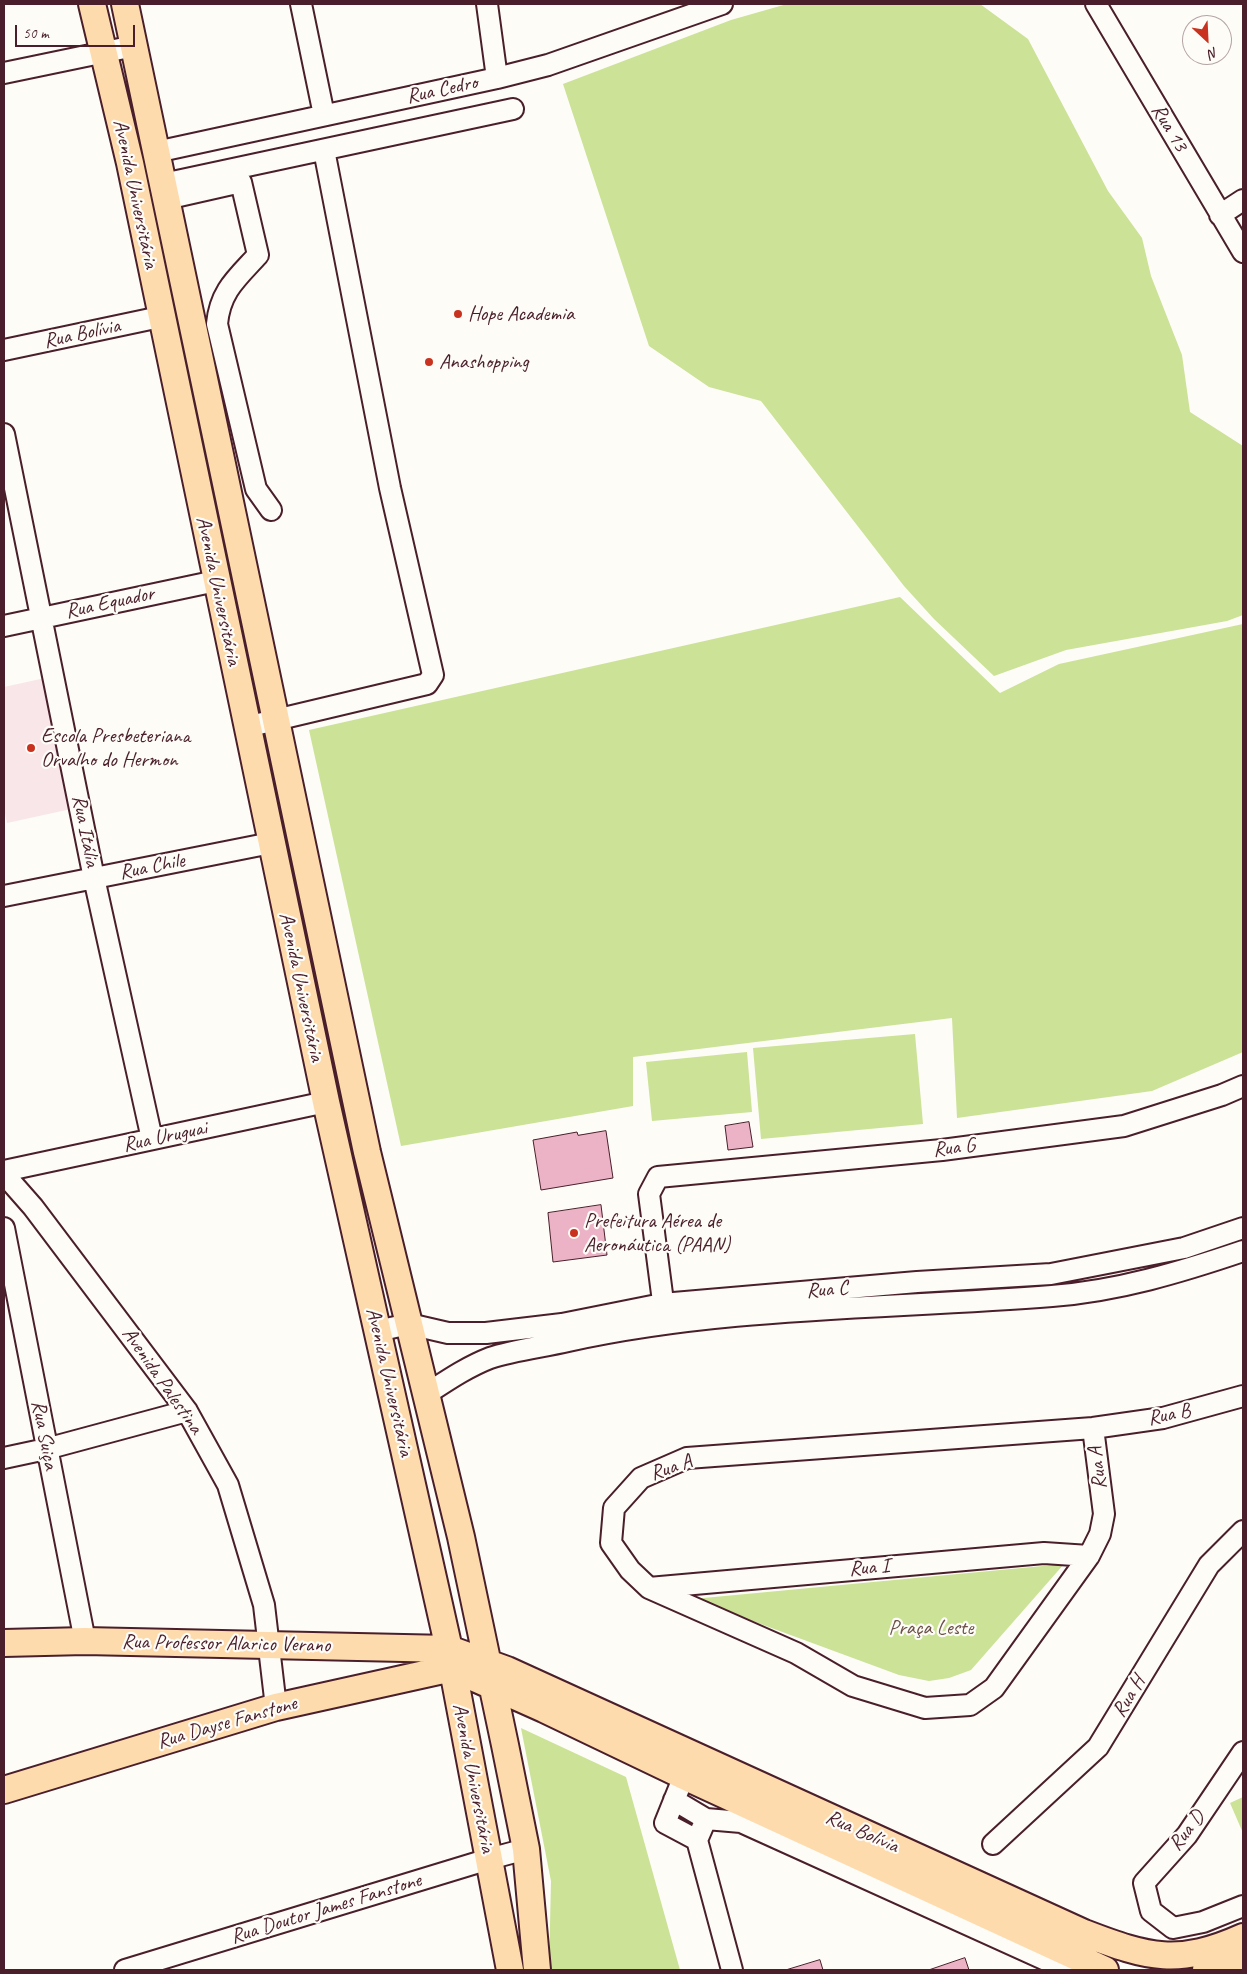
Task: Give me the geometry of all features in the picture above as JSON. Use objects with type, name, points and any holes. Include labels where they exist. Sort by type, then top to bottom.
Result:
[{"type":"main road","name":"Avenida Universitária","points":[[92,4],[134,184],[270,843],[326,1102],[451,1659],[510,1970]]},
{"type":"main road","name":"Avenida Universitária","points":[[125,4],[367,1152],[428,1393],[505,1745],[526,1850],[537,1970]]},
{"type":"main road","points":[[134,184],[148,198],[164,191]]},
{"type":"main road","points":[[365,1276],[396,1270]]},
{"type":"main road","points":[[424,1544],[429,1539],[442,1533],[461,1537]]},
{"type":"main road","name":"Rua Professor Alarico Verano","points":[[4,1643],[85,1641],[269,1644],[451,1659]]},
{"type":"main road","points":[[451,1659],[490,1674]]},
{"type":"main road","name":"Rua Dayse Fanstone","points":[[4,1790],[276,1707],[438,1670],[451,1659]]},
{"type":"main road","name":"Rua Bolívia","points":[[490,1674],[544,1708],[1067,1964],[1105,1970]]},
{"type":"main road","name":"Rua Bolívia","points":[[490,1674],[1084,1933],[1125,1949],[1150,1963],[1218,1948],[1243,1937]]},
{"type":"main road","points":[[505,1745],[510,1730],[520,1718],[535,1710],[544,1708]]},
{"type":"main road","points":[[477,1792],[481,1800],[494,1812],[511,1818],[520,1817]]},
{"type":"main road","points":[[1206,1970],[1243,1958]]},
{"type":"street","points":[[301,4],[324,115]]},
{"type":"street","points":[[487,4],[497,78]]},
{"type":"street","name":"Rua Cedro","points":[[156,152],[497,78],[548,65],[722,4]]},
{"type":"street","name":"Rua 13","points":[[1096,4],[1243,252]]},
{"type":"street","points":[[4,73],[134,46]]},
{"type":"street","points":[[164,191],[239,174],[324,150],[513,109]]},
{"type":"street","points":[[246,727],[427,684],[433,675],[390,488],[324,150]]},
{"type":"street","points":[[239,174],[258,255],[228,288],[219,307],[217,324],[256,489],[271,510]]},
{"type":"street","points":[[1220,215],[1243,200]]},
{"type":"street","name":"Rua Bolívia","points":[[4,350],[160,317]]},
{"type":"street","name":"Rua Itália","points":[[4,434],[94,878],[152,1139]]},
{"type":"street","name":"Rua Equador","points":[[4,626],[216,581]]},
{"type":"street","name":"Rua Chile","points":[[4,896],[270,843]]},
{"type":"street","name":"Rua G","points":[[664,1313],[649,1194],[658,1177],[942,1150],[1124,1126],[1222,1095],[1243,1086]]},
{"type":"street","name":"Rua Uruguai","points":[[4,1172],[326,1102]]},
{"type":"street","name":"Avenida Palestina","points":[[4,1172],[188,1411],[228,1485],[264,1605],[276,1707]]},
{"type":"street","name":"Rua Suiça","points":[[4,1228],[85,1641]]},
{"type":"street","name":"Rua C","points":[[428,1393],[460,1372],[491,1358],[563,1333],[602,1325],[664,1313],[917,1282],[1051,1274],[1184,1248],[1243,1228]]},
{"type":"street","points":[[1184,1248],[1190,1269]]},
{"type":"street","name":"Rua C","points":[[664,1313],[1053,1296],[1132,1284],[1190,1269],[1243,1252]]},
{"type":"street","points":[[917,1282],[918,1303]]},
{"type":"street","points":[[378,1331],[410,1324]]},
{"type":"street","name":"Rua C","points":[[410,1324],[448,1333],[563,1333]]},
{"type":"street","points":[[486,1333],[491,1358]]},
{"type":"street","name":"Rua B","points":[[1093,1428],[1163,1418],[1243,1396]]},
{"type":"street","points":[[4,1458],[46,1449],[188,1411]]},
{"type":"street","name":"Rua A","points":[[1093,1428],[1104,1514],[1100,1534],[1089,1556],[994,1688],[970,1705],[925,1708],[853,1686],[796,1653],[649,1588],[630,1570],[612,1544],[614,1508],[640,1478],[687,1458],[1093,1428]]},
{"type":"street","name":"Rua H","points":[[993,1844],[1098,1747],[1209,1565],[1243,1531]]},
{"type":"street","name":"Rua I","points":[[649,1588],[1044,1553],[1089,1556]]},
{"type":"street","name":"Rua D","points":[[1243,1752],[1187,1834],[1144,1883],[1151,1911],[1173,1928],[1203,1922],[1243,1906]]},
{"type":"street","points":[[684,1776],[665,1823],[697,1840]]},
{"type":"street","points":[[674,1800],[706,1819],[741,1822],[1067,1964]]},
{"type":"street","points":[[706,1819],[697,1840],[732,1970]]},
{"type":"street","name":"Rua Doutor James Fanstone","points":[[125,1970],[489,1859],[526,1850]]},
{"type":"shaded area","name":"Escola Presbeteriana Orvalho do Hermon","points":[[45,678],[71,809],[7,823],[4,809],[4,687]]},
{"type":"green space","points":[[787,4],[980,4],[1028,39],[1108,191],[1142,238],[1151,276],[1182,355],[1190,412],[1243,446],[1243,615],[1227,621],[1066,650],[994,676],[934,619],[904,586],[761,401],[709,387],[649,346],[563,84],[731,20]]},
{"type":"green space","points":[[900,597],[1000,693],[1059,664],[1243,624],[1243,1052],[1152,1091],[957,1118],[952,1018],[633,1057],[633,1106],[401,1146],[309,730]]},
{"type":"green space","points":[[915,1034],[923,1124],[761,1139],[753,1048]]},
{"type":"green space","points":[[747,1052],[752,1112],[652,1121],[646,1062]]},
{"type":"green space","name":"Praça Leste","points":[[1064,1564],[971,1670],[949,1678],[929,1681],[899,1675],[693,1599]]},
{"type":"green space","points":[[521,1728],[626,1777],[680,1970],[549,1970],[551,1881]]},
{"type":"green space","points":[[1243,1797],[1243,1833],[1230,1803]]},
{"type":"building","points":[[749,1122],[753,1147],[728,1150],[725,1126]]},
{"type":"building","points":[[606,1131],[613,1178],[541,1190],[533,1140],[577,1132],[578,1135]]},
{"type":"building","points":[[601,1205],[607,1255],[553,1262],[548,1213]]},
{"type":"building","points":[[965,1958],[969,1970],[929,1970]]},
{"type":"building","points":[[820,1960],[823,1970],[786,1970]]},
{"type":"place","name":"Hope Academia","points":[[458,314]]},
{"type":"place","name":"Anashopping","points":[[429,362]]},
{"type":"place","name":"Escola Presbeteriana Orvalho do Hermon","points":[[31,748]]},
{"type":"place","name":"Prefeitura Aérea de Aeronáutica (PAAN)","points":[[574,1233]]}]
